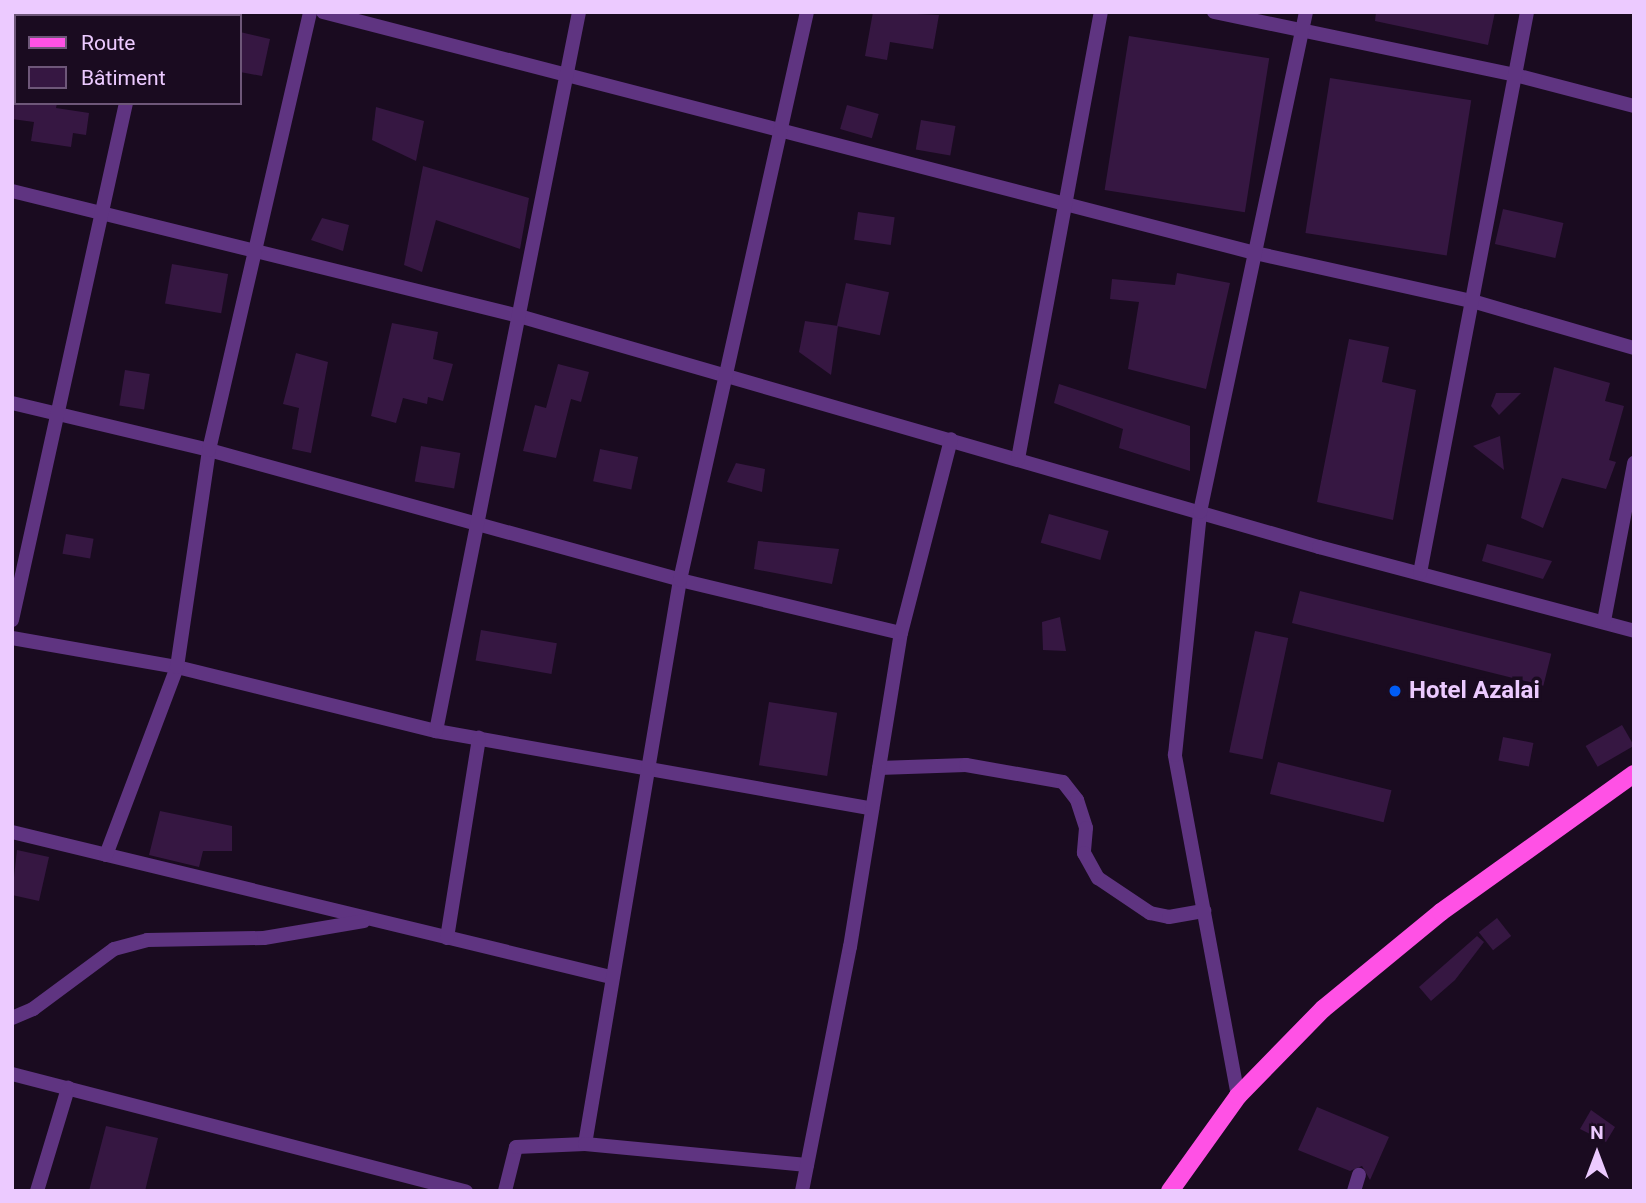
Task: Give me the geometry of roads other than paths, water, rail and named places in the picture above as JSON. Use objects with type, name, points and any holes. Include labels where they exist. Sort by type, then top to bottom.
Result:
[{"type":"main road","points":[[1170,1191],[1238,1096],[1344,991],[1441,912],[1634,774]]},
{"type":"street","points":[[106,855],[177,667],[209,450],[310,12]]},
{"type":"street","points":[[323,12],[1255,253],[1472,301],[1634,348]]},
{"type":"street","points":[[436,730],[579,12]]},
{"type":"street","points":[[585,1144],[646,766],[680,580],[723,376],[783,130],[807,12]]},
{"type":"street","points":[[1018,459],[1101,12]]},
{"type":"street","points":[[1214,12],[1515,75],[1634,106]]},
{"type":"street","points":[[1238,1096],[1175,755],[1199,512],[1306,12]]},
{"type":"street","points":[[1420,573],[1527,12]]},
{"type":"street","points":[[12,620],[126,105]]},
{"type":"street","points":[[12,191],[102,210],[255,254],[519,316],[1199,512],[1634,631]]},
{"type":"street","points":[[12,403],[209,450],[680,580],[901,633]]},
{"type":"street","points":[[802,1191],[901,633],[951,439]]},
{"type":"street","points":[[1604,621],[1634,463]]},
{"type":"street","points":[[12,638],[177,667],[436,730],[872,808]]},
{"type":"street","points":[[447,938],[479,738]]},
{"type":"street","points":[[878,768],[923,763],[966,765],[1063,782],[1077,800],[1086,828],[1084,853],[1098,878],[1150,914],[1169,917],[1203,911]]},
{"type":"street","points":[[12,832],[611,977]]},
{"type":"street","points":[[12,1018],[33,1009],[114,949],[147,940],[264,938],[371,919]]},
{"type":"street","points":[[12,1074],[466,1191]]},
{"type":"street","points":[[37,1191],[68,1088]]},
{"type":"street","points":[[505,1191],[516,1147],[585,1144],[807,1165]]},
{"type":"street","points":[[1354,1191],[1359,1175]]},
{"type":"place","name":"Hotel Azalai","points":[[1395,691]]}]
